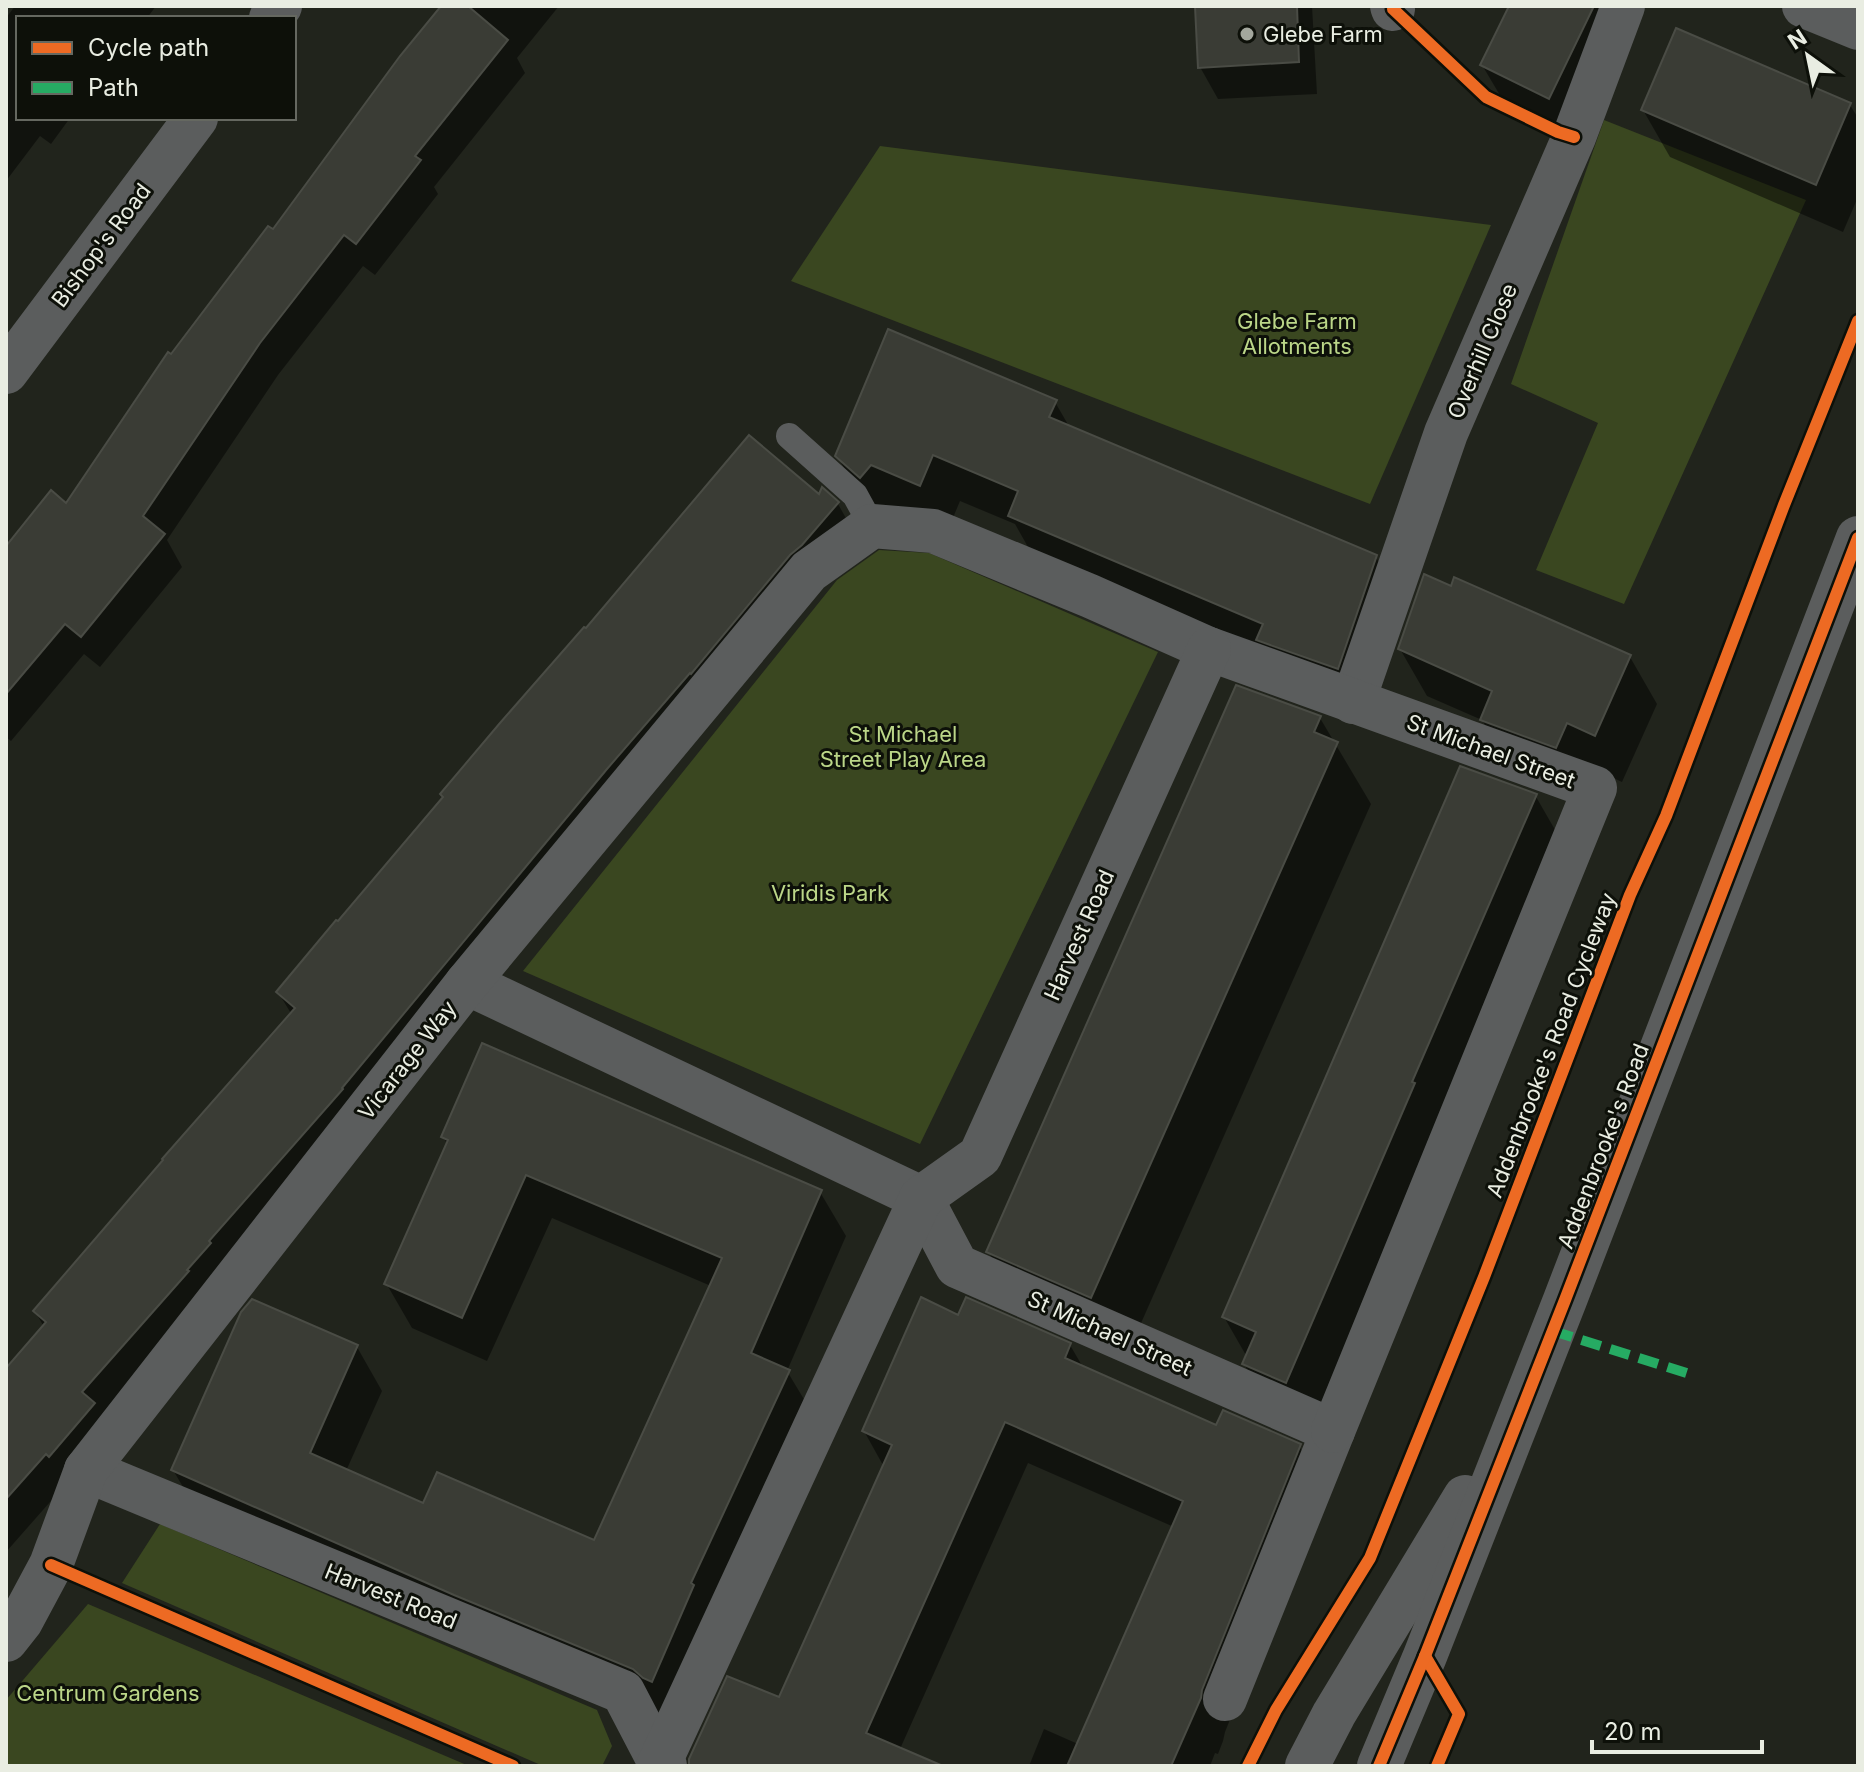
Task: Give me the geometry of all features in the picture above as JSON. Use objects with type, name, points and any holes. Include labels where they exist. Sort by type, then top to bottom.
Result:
[{"type":"street","name":"Overhill Close","points":[[1353,702],[1446,433],[1574,137],[1623,6]]},
{"type":"street","points":[[1804,6],[1858,28]]},
{"type":"street","name":"Bishop's Road","points":[[6,372],[195,120]]},
{"type":"street","name":"St Michael Street","points":[[872,526],[933,531],[1209,649],[1595,788],[1225,1699]]},
{"type":"street","name":"Vicarage Way","points":[[6,1640],[21,1621],[51,1565],[86,1470],[467,983],[809,571],[872,526]]},
{"type":"street","name":"Addenbrooke's Road","points":[[1379,1766],[1531,1388],[1858,538]]},
{"type":"street","name":"Harvest Road","points":[[661,1764],[921,1198],[980,1156],[1209,649]]},
{"type":"street","points":[[467,983],[921,1198]]},
{"type":"street","name":"St Michael Street","points":[[921,1198],[957,1266],[1333,1431]]},
{"type":"street","name":"Addenbrooke's Road","points":[[1307,1766],[1334,1714],[1531,1388]]},
{"type":"street","name":"Harvest Road","points":[[86,1470],[623,1692],[661,1764]]},
{"type":"lane","points":[[789,436],[855,495],[872,526]]},
{"type":"green space","points":[[1604,120],[1806,200],[1624,604],[1536,570],[1598,423],[1511,384]]},
{"type":"green space","name":"Glebe Farm Allotments","points":[[880,146],[1491,225],[1370,504],[791,281]]},
{"type":"green space","name":"Viridis Park","points":[[879,550],[929,553],[1158,652],[920,1144],[523,971],[837,580]]},
{"type":"green space","points":[[160,1524],[597,1710],[612,1746],[602,1766],[543,1766],[122,1583]]},
{"type":"green space","name":"Centrum Gardens","points":[[88,1604],[469,1766],[6,1766],[6,1700]]},
{"type":"building","points":[[441,6],[468,6],[508,40],[415,156],[421,160],[356,244],[344,235],[260,343],[143,516],[165,534],[81,637],[65,624],[6,694],[6,546],[51,490],[66,503],[168,352],[171,354],[268,226],[273,229],[400,56]]},
{"type":"building","name":"Glebe Farm","points":[[1195,6],[1297,6],[1299,62],[1198,68]]},
{"type":"building","points":[[1509,6],[1594,6],[1549,99],[1480,65]]},
{"type":"building","points":[[1676,28],[1851,103],[1816,185],[1641,110]]},
{"type":"building","points":[[888,329],[1057,400],[1049,417],[1377,555],[1338,669],[1256,640],[1263,624],[1008,516],[1018,491],[933,455],[920,486],[871,465],[860,478],[835,456]]},
{"type":"building","points":[[749,435],[819,494],[822,487],[839,502],[607,769],[343,1089],[82,1392],[95,1403],[49,1457],[46,1454],[6,1499],[6,1368],[46,1322],[33,1311],[295,1008],[276,992],[443,797],[440,794],[500,723],[586,628]]},
{"type":"building","points":[[1424,574],[1451,586],[1454,577],[1631,655],[1595,736],[1567,723],[1556,748],[1480,720],[1492,691],[1398,649]]},
{"type":"building","points":[[1236,685],[1321,716],[1314,732],[1338,742],[1091,1298],[986,1252]]},
{"type":"building","points":[[1460,766],[1537,794],[1286,1383],[1242,1364],[1256,1332],[1222,1317]]},
{"type":"building","points":[[482,1043],[822,1190],[751,1353],[790,1370],[691,1583],[694,1585],[652,1682],[633,1669],[454,1595],[171,1470],[241,1312],[252,1299],[358,1345],[310,1453],[423,1503],[437,1472],[594,1540],[722,1258],[526,1175],[462,1318],[384,1284],[448,1140],[441,1137]]},
{"type":"building","points":[[921,1297],[958,1315],[966,1297],[1071,1343],[1065,1358],[1216,1425],[1223,1410],[1301,1444],[1171,1766],[1067,1766],[1183,1501],[1005,1422],[866,1733],[943,1766],[689,1766],[689,1759],[727,1676],[779,1697],[892,1445],[862,1431]]},
{"type":"marked path","points":[[1553,1331],[1693,1375]]},
{"type":"cycle path","points":[[1393,9],[1486,97],[1574,137]]},
{"type":"cycle path","name":"Addenbrooke's Road Cycleway","points":[[1248,1766],[1276,1710],[1370,1558],[1484,1277],[1630,895],[1666,816],[1784,505],[1858,321]]},
{"type":"cycle path","points":[[1379,1766],[1565,1300],[1858,538]]},
{"type":"cycle path","points":[[51,1565],[513,1766]]},
{"type":"cycle path","points":[[1425,1656],[1459,1714],[1437,1766]]},
{"type":"place","name":"Glebe Farm","points":[[1247,34]]},
{"type":"park label","name":"St Michael Street Play Area","points":[[903,746]]}]
